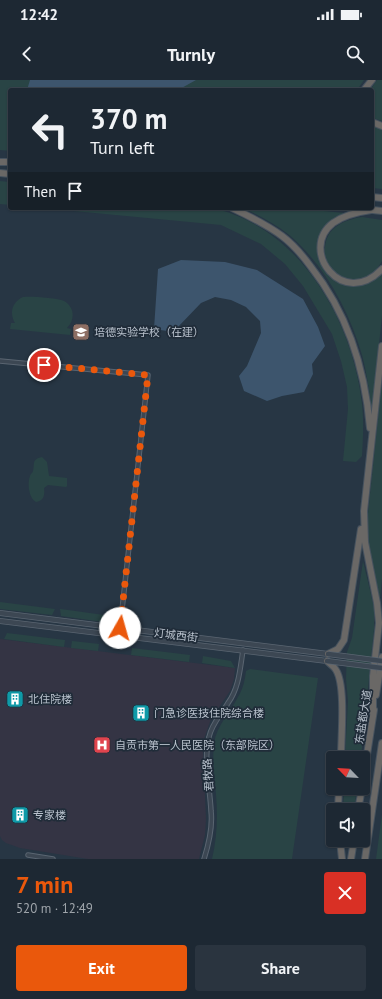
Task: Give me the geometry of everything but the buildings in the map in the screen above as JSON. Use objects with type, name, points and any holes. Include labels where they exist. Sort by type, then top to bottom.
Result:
[{"type":"highway","points":[[366,88],[372,80]]},
{"type":"highway","points":[[236,210],[262,223],[283,237],[294,247],[322,280],[337,306],[358,358],[366,394],[371,440]]},
{"type":"highway","points":[[382,211],[371,210],[351,214],[332,224],[322,240],[322,259],[334,276],[354,283],[363,282],[373,277],[382,269]]},
{"type":"highway","points":[[341,751],[342,701],[340,683],[336,669],[327,657],[338,649],[344,640],[347,631],[364,512],[382,346]]},
{"type":"highway","points":[[364,512],[365,542],[377,603],[379,623],[373,676],[373,712]]},
{"type":"highway","name":"东盐都大道","points":[[367,751],[382,657]]},
{"type":"highway","name":"东盐都大道","points":[[365,859],[382,743]]},
{"type":"highway","points":[[341,847],[342,859]]},
{"type":"highway","points":[[351,859],[353,847]]},
{"type":"street","points":[[0,361],[148,375],[120,628]]},
{"type":"street","name":"灯城西街","points":[[0,613],[327,657]]},
{"type":"street","name":"灯城西街","points":[[0,621],[243,650],[327,657]]},
{"type":"street","name":"君牧路","points":[[204,859],[212,823],[207,758],[208,738],[214,722],[228,704],[235,690],[239,677],[243,650]]},
{"type":"street","points":[[327,657],[382,661]]},
{"type":"street","points":[[327,657],[382,668]]},
{"type":"street","points":[[28,855],[53,859]]},
{"type":"shaded area","points":[[30,80],[196,80],[182,88],[28,88]]},
{"type":"shaded area","points":[[181,260],[225,262],[257,270],[303,299],[318,327],[325,346],[312,364],[313,374],[304,392],[282,396],[267,401],[244,391],[239,376],[247,366],[261,333],[260,321],[246,307],[231,300],[215,297],[201,303],[177,328],[167,331],[154,329],[158,269]]},
{"type":"shaded area","name":"自贡市第一人民医院（东部院区）","points":[[0,639],[235,668],[234,679],[230,691],[211,719],[204,739],[203,751],[206,819],[205,835],[199,859],[88,859],[20,848],[2,840],[0,836]]},
{"type":"green space","points":[[0,80],[364,80],[358,88],[8,88],[8,151],[0,150]]},
{"type":"green space","points":[[377,80],[382,80],[382,121],[374,119],[374,88],[371,88]]},
{"type":"green space","points":[[374,126],[382,130],[382,189],[374,188]]},
{"type":"green space","points":[[0,181],[8,182],[8,205],[0,204]]},
{"type":"green space","points":[[63,210],[218,210],[243,218],[271,235],[296,256],[317,282],[334,311],[347,341],[357,373],[362,404],[363,423],[362,456],[356,462],[343,461],[348,409],[347,387],[341,361],[332,334],[303,286],[285,264],[261,244],[221,225]]},
{"type":"green space","points":[[247,210],[315,210],[344,213],[334,218],[326,225],[319,237],[318,251],[321,264],[329,275],[340,282],[353,286],[367,284],[382,274],[382,316],[372,409],[367,376],[357,338],[334,289],[313,259],[301,246],[288,234],[260,216]]},
{"type":"green space","points":[[362,217],[382,220],[382,261],[379,266],[367,277],[359,279],[347,278],[336,273],[325,260],[324,252],[326,240],[329,234],[338,226],[349,220]]},
{"type":"green space","points":[[23,297],[56,299],[64,301],[68,304],[73,314],[70,325],[67,328],[71,329],[70,335],[10,329],[11,323],[15,323],[12,315],[14,305]]},
{"type":"green space","points":[[382,381],[382,579],[380,599],[368,542],[368,513]]},
{"type":"green space","points":[[42,457],[47,462],[49,476],[67,478],[67,486],[48,485],[44,488],[44,495],[42,499],[36,502],[30,494],[29,479],[33,472],[34,462],[36,459]]},
{"type":"green space","points":[[363,561],[374,607],[374,629],[362,751],[345,751],[348,701],[346,679],[347,652],[352,638]]},
{"type":"green space","points":[[0,602],[55,609],[52,615],[0,609]]},
{"type":"green space","points":[[60,609],[111,616],[103,622],[61,616]]},
{"type":"green space","points":[[7,633],[65,640],[64,647],[4,639]]},
{"type":"green space","points":[[72,641],[99,644],[98,651],[71,648]]},
{"type":"green space","points":[[132,648],[190,655],[189,662],[131,655]]},
{"type":"green space","points":[[203,656],[231,661],[235,668],[202,663]]},
{"type":"green space","points":[[250,669],[318,678],[292,859],[212,859],[217,819],[213,762],[214,743],[218,730],[241,691],[246,671]]},
{"type":"green space","points":[[344,795],[356,795],[355,803],[343,803]]},
{"type":"green space","points":[[382,814],[382,859],[376,859]]},
{"type":"place","name":"培德实验学校（在建）","points":[[81,332]]},
{"type":"place","name":"北住院楼","points":[[15,699]]},
{"type":"place","name":"门急诊医技住院综合楼","points":[[141,713]]},
{"type":"place","name":"自贡市第一人民医院（东部院区）","points":[[102,745]]},
{"type":"place","name":"专家楼","points":[[20,815]]},
{"type":"route","points":[[44,365],[148,375],[120,628]]}]
